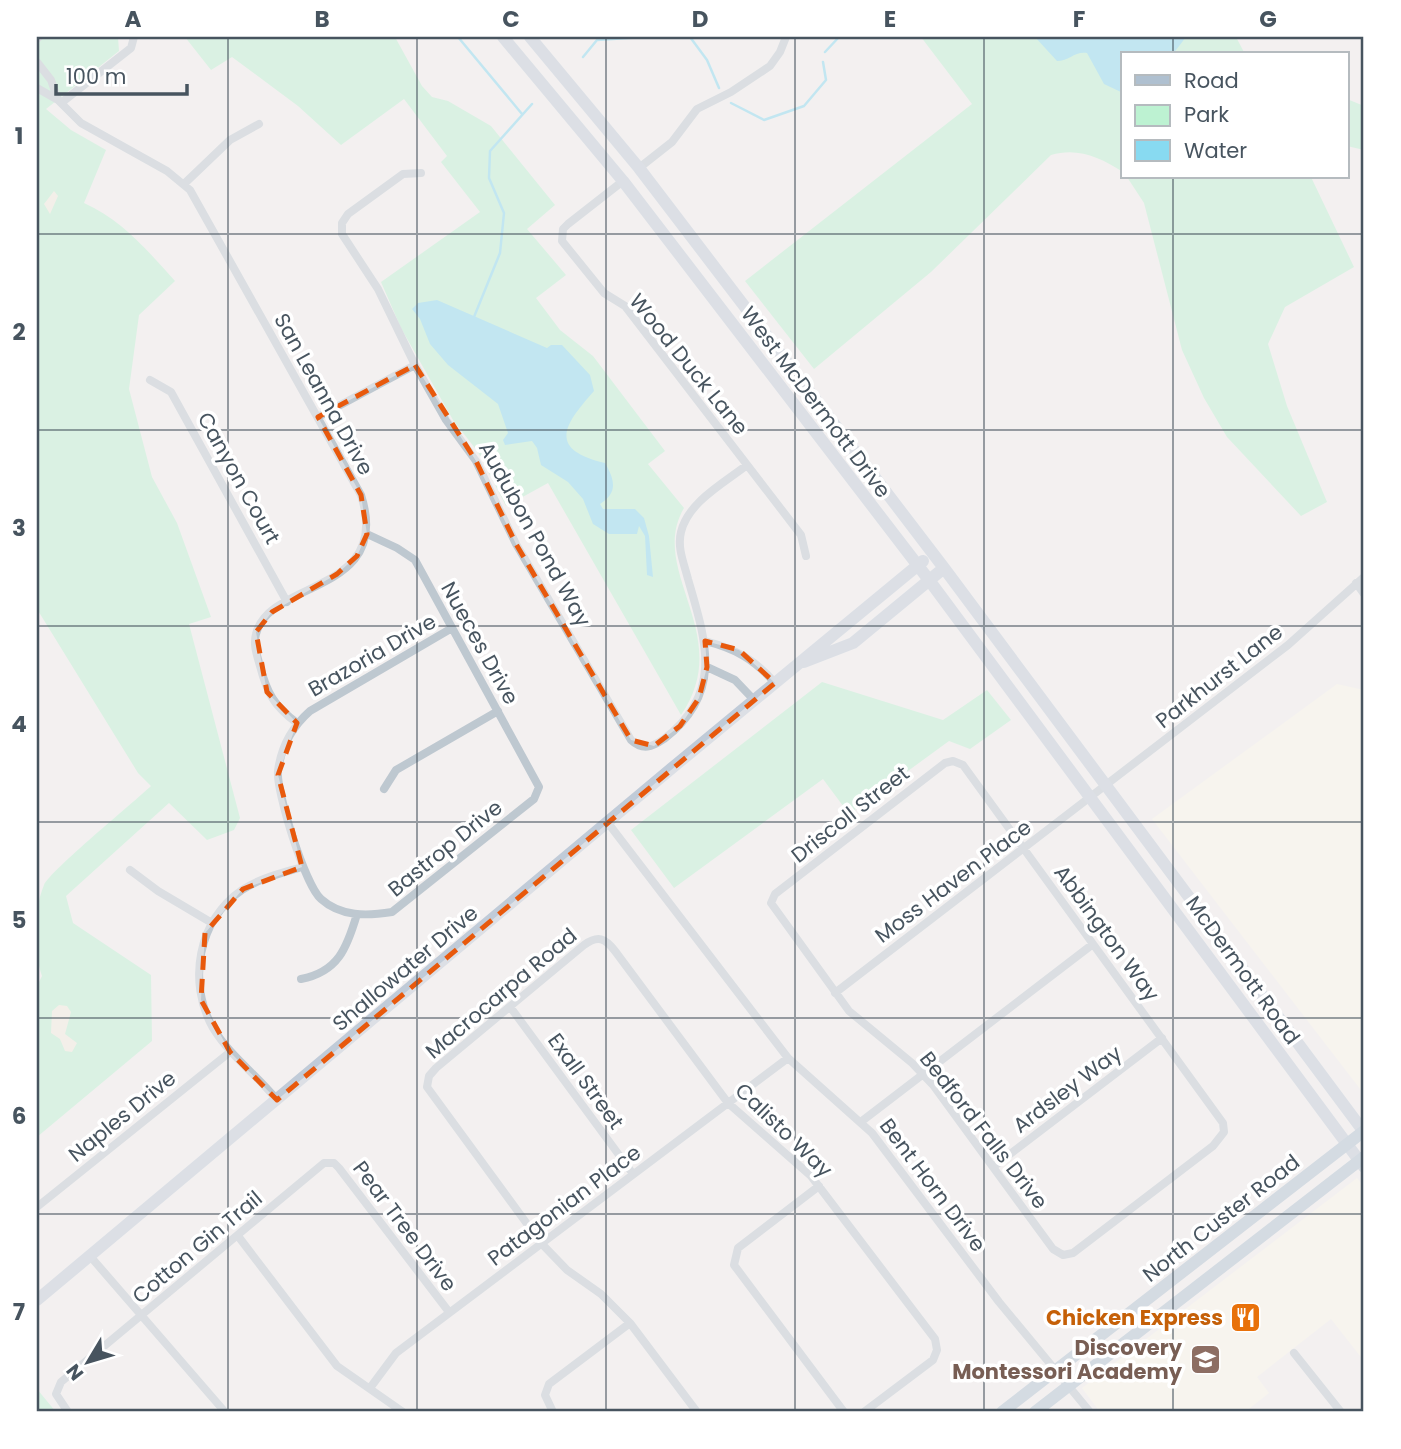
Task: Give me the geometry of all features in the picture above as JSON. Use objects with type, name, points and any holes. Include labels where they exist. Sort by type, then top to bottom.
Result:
[{"type":"main road","name":"West McDermott Drive","points":[[503,37],[624,181],[918,565],[1090,796]]},
{"type":"main road","name":"West McDermott Drive","points":[[530,37],[639,169],[1107,785]]},
{"type":"main road","points":[[624,181],[639,169]]},
{"type":"main road","name":"Shallowater Drive","points":[[37,1300],[933,553]]},
{"type":"main road","name":"Shallowater Drive","points":[[797,665],[837,652],[861,637],[944,568]]},
{"type":"main road","points":[[861,637],[858,622],[863,610]]},
{"type":"main road","points":[[979,648],[996,636]]},
{"type":"main road","name":"McDermott Road","points":[[1107,785],[1364,1131]]},
{"type":"main road","name":"McDermott Road","points":[[1090,796],[1363,1162]]},
{"type":"main road","points":[[1206,952],[1222,939]]},
{"type":"main road","name":"North Custer Road","points":[[1002,1412],[1364,1131]]},
{"type":"main road","name":"North Custer Road","points":[[1035,1412],[1185,1294],[1363,1162]]},
{"type":"main road","points":[[1173,1280],[1185,1294]]},
{"type":"street","points":[[59,102],[131,48],[134,37]]},
{"type":"street","points":[[639,169],[672,142],[697,109],[731,92],[770,66],[786,37]]},
{"type":"street","name":"San Leanna Drive","points":[[37,62],[51,79],[59,102]]},
{"type":"street","name":"San Leanna Drive","points":[[37,88],[59,102],[81,122],[167,171],[184,184],[361,495],[366,513],[367,534]]},
{"type":"street","points":[[184,184],[230,140],[259,124]]},
{"type":"street","name":"Audubon Pond Way","points":[[421,173],[403,174],[348,214],[342,223],[342,234],[378,289],[415,365],[446,420],[476,461],[529,567],[631,740],[644,747],[654,746],[680,726],[699,698],[707,667]]},
{"type":"street","name":"Wood Duck Lane","points":[[624,181],[568,224],[561,235],[562,241],[604,293],[625,306],[801,535],[806,556]]},
{"type":"street","points":[[318,417],[415,365]]},
{"type":"street","name":"Canyon Court","points":[[150,380],[171,391],[288,602]]},
{"type":"street","points":[[747,465],[695,505],[681,529],[679,544],[705,641],[707,667],[734,680],[754,700]]},
{"type":"street","points":[[297,723],[278,709],[267,692],[254,644],[261,622],[288,602],[337,574],[356,556],[367,534]]},
{"type":"street","name":"Nueces Drive","points":[[367,534],[415,560],[539,792]]},
{"type":"street","name":"Parkhurst Lane","points":[[1090,796],[1288,645],[1364,577]]},
{"type":"street","points":[[1356,583],[1364,594]]},
{"type":"street","name":"Brazoria Drive","points":[[302,867],[278,775],[282,752],[297,723],[318,705],[452,628]]},
{"type":"street","points":[[705,641],[738,650],[757,663],[775,682]]},
{"type":"street","points":[[384,789],[396,770],[498,711]]},
{"type":"street","name":"Abbington Way","points":[[953,761],[963,765],[1220,1117],[1224,1132],[1213,1146],[1084,1245],[1073,1253],[1063,1255]]},
{"type":"street","name":"Driscoll Street","points":[[772,899],[944,763],[953,761]]},
{"type":"street","name":"Bastrop Drive","points":[[302,867],[321,899],[344,912],[368,916],[392,912],[412,900],[539,792]]},
{"type":"street","name":"Moss Haven Place","points":[[835,993],[1090,796]]},
{"type":"street","name":"Bent Horn Drive","points":[[608,824],[788,1058],[862,1121],[999,1302],[1090,1412]]},
{"type":"street","points":[[277,1100],[230,1052],[213,1027],[201,1000],[199,968],[205,933],[223,907],[243,890],[268,877],[302,867]]},
{"type":"street","points":[[130,870],[158,891],[212,923]]},
{"type":"street","name":"Bedford Falls Drive","points":[[772,899],[773,910],[835,993],[860,1022],[923,1074],[1053,1249],[1063,1255]]},
{"type":"street","points":[[300,979],[319,975],[334,963],[348,945],[357,914]]},
{"type":"street","name":"Macrocarpa Road","points":[[541,1243],[429,1093],[427,1082],[436,1068],[584,945],[601,938]]},
{"type":"street","name":"Calisto Way","points":[[601,938],[615,950],[728,1103],[820,1186],[932,1335],[937,1350],[933,1360],[864,1412]]},
{"type":"street","points":[[862,1121],[1093,944]]},
{"type":"street","name":"Exall Street","points":[[511,1008],[633,1174]]},
{"type":"street","name":"Ardsley Way","points":[[993,1167],[1162,1038]]},
{"type":"street","name":"Naples Drive","points":[[37,1207],[230,1052]]},
{"type":"street","name":"Patagonian Place","points":[[370,1388],[396,1353],[788,1058]]},
{"type":"street","name":"Cotton Gin Trail","points":[[68,1412],[58,1399],[56,1391],[61,1382],[324,1163],[331,1162]]},
{"type":"street","name":"Pear Tree Drive","points":[[331,1162],[339,1168],[449,1312]]},
{"type":"street","points":[[820,1186],[738,1248],[733,1259],[736,1270],[844,1412]]},
{"type":"street","points":[[238,1236],[337,1366],[403,1412]]},
{"type":"street","points":[[541,1243],[568,1270],[601,1293],[631,1322],[697,1412]]},
{"type":"street","points":[[90,1256],[225,1412]]},
{"type":"street","points":[[553,1412],[545,1395],[549,1384],[631,1322]]},
{"type":"street","points":[[1294,1353],[1341,1412]]},
{"type":"highlighted area","points":[[415,365],[476,461],[516,544],[631,740],[654,746],[680,726],[699,698],[707,667],[705,641],[739,650],[775,683],[277,1100],[230,1052],[201,1000],[205,933],[243,889],[302,867],[278,775],[297,723],[267,692],[256,632],[272,612],[337,574],[357,556],[367,534],[361,495],[318,417]]},
{"type":"shaded area","points":[[1337,684],[1364,690],[1364,1094],[1152,819]]},
{"type":"shaded area","points":[[1357,1178],[1364,1187],[1364,1361],[1331,1319],[1257,1377],[1269,1393],[1245,1412],[1100,1412],[1082,1388]]},
{"type":"green space","points":[[37,37],[118,37],[119,51],[46,109],[71,130],[106,150],[84,203],[122,227],[175,281],[139,315],[129,389],[152,477],[177,523],[211,617],[189,624],[240,818],[234,830],[207,840],[169,803],[66,896],[73,923],[151,975],[152,1041],[37,1137],[37,986],[42,976],[37,954],[36,930],[40,896],[44,885],[61,866],[151,786],[138,773],[37,609]]},
{"type":"green space","points":[[185,37],[395,37],[422,86],[432,97],[448,101],[491,126],[555,205],[527,229],[566,275],[536,298],[560,330],[593,356],[665,451],[648,464],[684,508],[676,532],[676,556],[696,631],[699,658],[695,686],[681,715],[548,483],[506,506],[478,452],[453,420],[401,328],[381,282],[480,212],[441,162],[447,156],[404,99],[341,145],[298,106],[232,57],[211,70]]},
{"type":"green space","points":[[921,37],[1236,37],[1244,52],[1121,52],[1121,171],[1088,155],[1070,152],[1051,155],[931,272],[814,369],[745,281],[972,104]]},
{"type":"green space","points":[[1348,99],[1364,106],[1364,150],[1348,146]]},
{"type":"green space","points":[[1128,178],[1311,178],[1354,267],[1285,307],[1268,344],[1287,406],[1327,502],[1301,516],[1227,437],[1204,398],[1182,350],[1144,203]]},
{"type":"green space","points":[[822,682],[943,720],[987,690],[1011,720],[970,749],[949,741],[849,814],[823,779],[674,888],[631,830]]},
{"type":"green space","points":[[37,1389],[56,1412],[37,1412]]},
{"type":"sand","points":[[54,191],[58,196],[50,214],[44,204]]},
{"type":"sand","points":[[59,1005],[67,1006],[71,1012],[65,1034],[77,1043],[72,1052],[65,1051],[60,1039],[51,1033],[52,1011]]},
{"type":"water","points":[[1035,37],[1186,37],[1175,52],[1121,52],[1121,92],[1104,84],[1087,53],[1057,61]]},
{"type":"water","points":[[437,300],[547,348],[551,345],[562,345],[590,375],[594,391],[569,425],[566,434],[568,443],[575,451],[605,463],[613,486],[610,495],[600,504],[603,509],[635,509],[644,518],[649,536],[653,577],[647,575],[645,536],[639,526],[637,534],[609,534],[593,524],[583,499],[568,482],[541,465],[537,448],[532,441],[505,445],[503,440],[508,433],[498,404],[448,365],[430,344],[420,319],[412,309],[418,303]]},
{"type":"waterway","points":[[458,37],[522,114]]},
{"type":"waterway","points":[[583,57],[597,40],[644,37]]},
{"type":"waterway","points":[[690,37],[707,60],[719,88]]},
{"type":"waterway","points":[[825,52],[839,37]]},
{"type":"waterway","points":[[731,103],[764,120],[804,106],[826,80],[823,62]]},
{"type":"waterway","points":[[474,317],[500,253],[504,213],[489,178],[490,151],[532,104]]},
{"type":"place","name":"Chicken Express","points":[[1246,1317]]},
{"type":"place","name":"Discovery Montessori Academy","points":[[1205,1359]]}]
